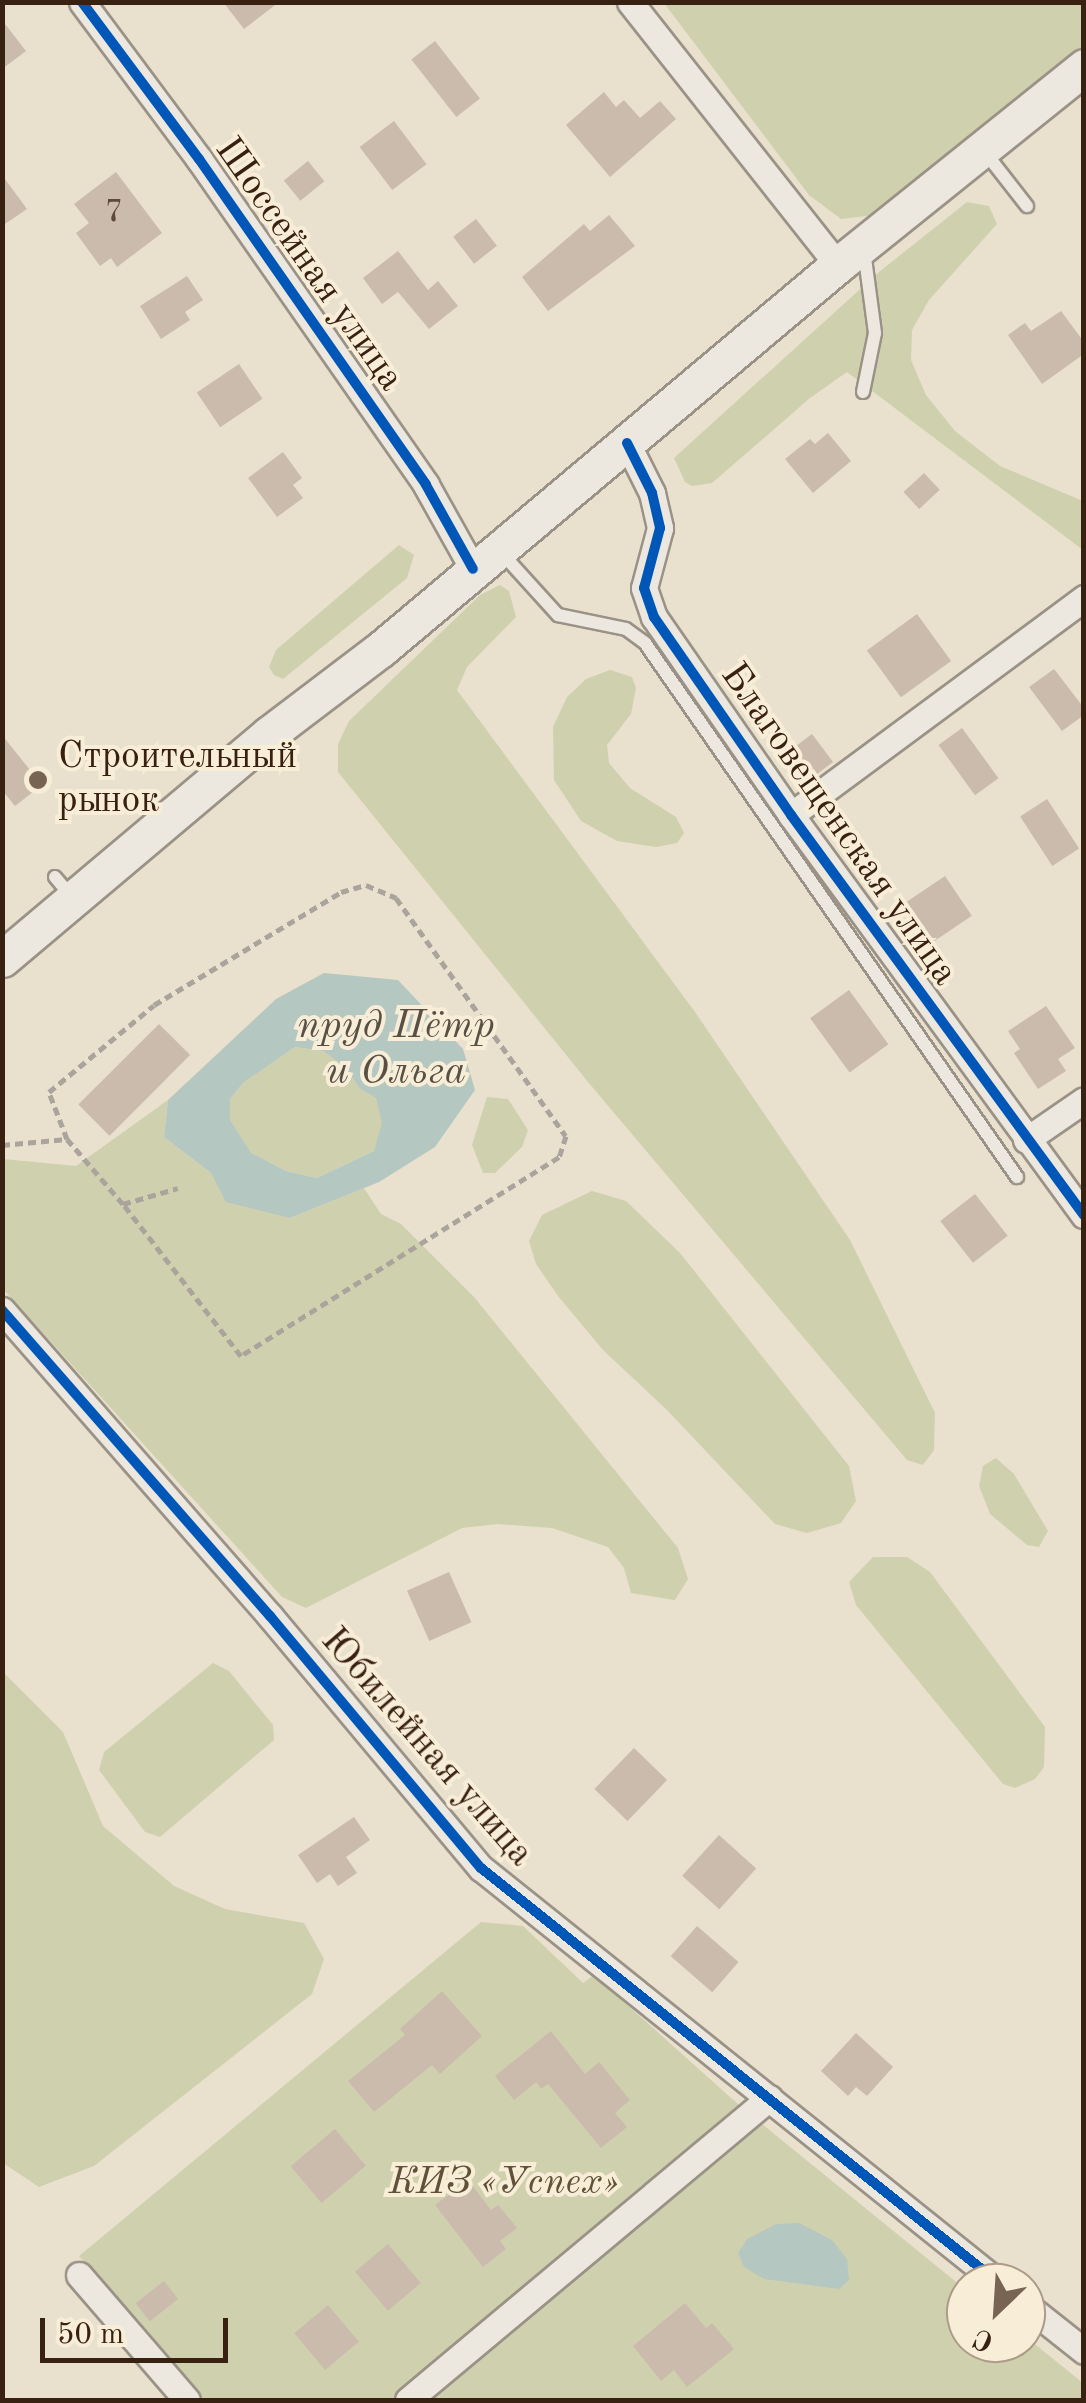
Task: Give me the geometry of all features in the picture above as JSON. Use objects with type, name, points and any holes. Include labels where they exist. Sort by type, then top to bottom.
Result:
[{"type":"main road","points":[[2,959],[64,888],[485,559],[850,255],[1084,67]]},
{"type":"street","name":"Шоссейная улица","points":[[82,2],[198,159],[426,485],[485,559]]},
{"type":"street","points":[[630,2],[850,255]]},
{"type":"street","name":"Благовещенская улица","points":[[627,443],[652,493],[660,528],[644,588],[654,616],[1026,1140],[1084,1215]]},
{"type":"street","points":[[792,814],[1084,598]]},
{"type":"street","points":[[1026,1140],[1084,1100]]},
{"type":"street","name":"Юбилейная улица","points":[[2,1310],[270,1616],[481,1868],[974,2263]]},
{"type":"street","points":[[408,2400],[769,2098]]},
{"type":"street","points":[[80,2275],[187,2400]]},
{"type":"street","points":[[1046,2321],[1084,2351]]},
{"type":"lane","points":[[982,149],[1027,206]]},
{"type":"lane","points":[[850,255],[875,333],[862,392]]},
{"type":"lane","points":[[485,559],[558,615],[626,629],[644,642],[1018,1177]]},
{"type":"path","points":[[366,885],[396,898],[566,1136],[559,1158],[241,1356],[68,1139],[49,1092],[154,1005],[341,892],[366,885]]},
{"type":"path","points":[[2,1145],[68,1139]]},
{"type":"path","points":[[123,1204],[178,1188]]},
{"type":"green space","points":[[664,3],[1083,3],[1083,45],[874,215],[841,219],[809,195]]},
{"type":"green space","points":[[967,202],[989,206],[997,224],[929,300],[912,330],[911,360],[926,395],[955,431],[1000,466],[1083,501],[1083,550],[847,372],[810,398],[712,483],[692,486],[685,482],[674,458],[879,272]]},
{"type":"green space","points":[[399,545],[414,555],[407,578],[283,679],[274,675],[269,667],[276,650]]},
{"type":"green space","points":[[500,585],[509,591],[516,617],[467,667],[457,690],[695,1012],[850,1240],[935,1413],[934,1450],[923,1465],[907,1460],[588,1082],[338,772],[338,744],[349,721],[480,595]]},
{"type":"green space","points":[[610,670],[632,677],[636,688],[631,714],[607,745],[609,763],[630,788],[676,817],[684,833],[677,843],[656,847],[617,841],[581,821],[554,780],[553,727],[567,697],[586,679]]},
{"type":"green space","points":[[295,1047],[323,1051],[345,1067],[360,1089],[376,1098],[383,1123],[374,1151],[317,1178],[286,1171],[250,1153],[230,1121],[230,1099],[243,1083]]},
{"type":"green space","points":[[487,1097],[508,1099],[528,1130],[522,1147],[495,1173],[483,1173],[472,1145]]},
{"type":"green space","points":[[168,1100],[164,1137],[211,1173],[290,1218],[364,1188],[381,1214],[401,1224],[474,1297],[678,1548],[688,1579],[675,1600],[631,1593],[624,1568],[608,1547],[552,1528],[498,1524],[462,1528],[306,1608],[282,1597],[3,1289],[3,1159],[76,1166]]},
{"type":"green space","points":[[592,1191],[626,1201],[680,1253],[849,1466],[856,1501],[841,1523],[807,1533],[775,1524],[667,1410],[603,1350],[558,1296],[536,1264],[529,1241],[542,1215]]},
{"type":"green space","points":[[996,1458],[1014,1474],[1048,1531],[1039,1547],[1027,1545],[990,1514],[979,1486],[983,1466]]},
{"type":"green space","points":[[873,1557],[907,1557],[930,1572],[1045,1727],[1044,1767],[1035,1779],[1015,1788],[1003,1784],[856,1605],[849,1582]]},
{"type":"green space","points":[[213,1663],[229,1671],[273,1725],[274,1740],[160,1837],[145,1832],[99,1770],[104,1752]]},
{"type":"green space","points":[[3,1672],[63,1732],[103,1826],[174,1886],[225,1909],[304,1923],[324,1959],[312,1994],[94,2166],[39,2187],[3,2163]]},
{"type":"green space","name":"КИЗ «Успех»","points":[[481,1922],[523,1926],[583,1983],[594,1975],[740,2106],[946,2274],[946,2363],[1046,2363],[1046,2353],[1083,2383],[1083,2400],[205,2400],[79,2256]]},
{"type":"water","name":"пруд Пётр и Ольга","points":[[324,973],[398,980],[463,1049],[475,1090],[435,1147],[379,1182],[290,1218],[226,1202],[211,1173],[164,1137],[168,1100],[276,999]],"holes":[[[295,1047],[323,1051],[345,1067],[360,1089],[376,1098],[382,1123],[374,1151],[317,1178],[286,1171],[251,1153],[230,1120],[230,1099],[243,1083]]]},
{"type":"water","points":[[799,2223],[832,2240],[847,2259],[849,2280],[839,2289],[764,2279],[744,2267],[738,2253],[747,2239],[776,2224]]},
{"type":"building","points":[[223,2],[279,2],[244,29]]},
{"type":"building","points":[[2,20],[26,51],[2,69]]},
{"type":"building","points":[[435,41],[480,99],[456,117],[411,59]]},
{"type":"building","points":[[604,92],[616,107],[624,100],[640,118],[660,101],[676,119],[610,177],[566,125]]},
{"type":"building","points":[[394,121],[426,164],[392,190],[360,147]]},
{"type":"building","points":[[308,161],[324,181],[300,201],[284,181]]},
{"type":"building","points":[[116,172],[162,233],[117,267],[111,258],[100,266],[76,233],[89,223],[74,204]]},
{"type":"building","points":[[2,175],[27,209],[2,226]]},
{"type":"building","points":[[609,215],[635,246],[548,311],[522,277],[584,224],[590,231]]},
{"type":"building","points":[[476,219],[497,246],[474,264],[453,237]]},
{"type":"building","points":[[398,251],[428,290],[438,281],[458,306],[429,329],[398,292],[382,304],[363,278]]},
{"type":"building","points":[[187,276],[203,300],[185,312],[190,320],[161,339],[140,306]]},
{"type":"building","points":[[1061,311],[1084,342],[1084,354],[1042,384],[1008,335],[1025,323],[1031,331]]},
{"type":"building","points":[[239,364],[262,399],[220,427],[197,393]]},
{"type":"building","points":[[828,433],[851,461],[813,493],[785,459],[810,439],[815,444]]},
{"type":"building","points":[[283,452],[302,478],[293,485],[303,498],[277,517],[248,478]]},
{"type":"building","points":[[924,473],[940,490],[919,509],[904,492]]},
{"type":"building","points":[[917,614],[951,661],[901,697],[867,650]]},
{"type":"building","points":[[1054,669],[1084,708],[1084,715],[1062,731],[1029,687]]},
{"type":"building","points":[[962,728],[998,778],[975,795],[939,745]]},
{"type":"building","points":[[812,734],[833,762],[804,784],[782,756]]},
{"type":"building","points":[[2,735],[42,785],[15,806],[2,790]]},
{"type":"building","points":[[1047,799],[1079,848],[1052,866],[1020,816]]},
{"type":"building","points":[[945,876],[972,916],[927,946],[900,906]]},
{"type":"building","points":[[849,990],[888,1044],[850,1072],[810,1018]]},
{"type":"building","points":[[1046,1006],[1075,1048],[1058,1059],[1066,1071],[1038,1089],[1014,1053],[1020,1049],[1008,1031]]},
{"type":"building","points":[[159,1024],[190,1055],[110,1136],[78,1105]]},
{"type":"building","points":[[975,1194],[1008,1236],[973,1263],[940,1221]]},
{"type":"building","points":[[449,1572],[471,1622],[429,1641],[407,1591]]},
{"type":"building","points":[[634,1748],[667,1780],[627,1821],[594,1789]]},
{"type":"building","points":[[354,1817],[370,1840],[346,1857],[357,1873],[338,1886],[330,1874],[317,1883],[298,1855]]},
{"type":"building","points":[[719,1835],[756,1868],[719,1909],[682,1876]]},
{"type":"building","points":[[697,1926],[739,1962],[712,1992],[671,1956]]},
{"type":"building","points":[[442,1991],[482,2036],[440,2074],[432,2065],[374,2112],[348,2081],[405,2035],[400,2029]]},
{"type":"building","points":[[551,2031],[585,2074],[599,2062],[630,2100],[615,2113],[627,2127],[601,2148],[548,2084],[541,2089],[536,2082],[514,2100],[495,2076]]},
{"type":"building","points":[[856,2033],[893,2067],[867,2096],[856,2087],[848,2096],[821,2071]]},
{"type":"building","points":[[335,2129],[366,2166],[321,2203],[291,2166]]},
{"type":"building","points":[[468,2180],[491,2210],[498,2205],[517,2228],[500,2241],[506,2249],[483,2267],[435,2205]]},
{"type":"building","points":[[388,2244],[421,2283],[388,2311],[355,2272]]},
{"type":"building","points":[[164,2281],[178,2299],[150,2321],[136,2303]]},
{"type":"building","points":[[685,2303],[706,2328],[712,2323],[734,2349],[687,2387],[674,2370],[661,2381],[633,2346]]},
{"type":"building","points":[[328,2305],[359,2342],[325,2370],[294,2333]]},
{"type":"cycle path","points":[[82,2],[199,159],[426,485],[473,569]]},
{"type":"cycle path","points":[[627,443],[652,493],[660,528],[644,588],[654,617],[791,815],[1084,1215]]},
{"type":"cycle path","points":[[2,1310],[270,1616],[481,1868],[974,2263]]},
{"type":"place","name":"Строительный рынок","points":[[38,780]]}]
